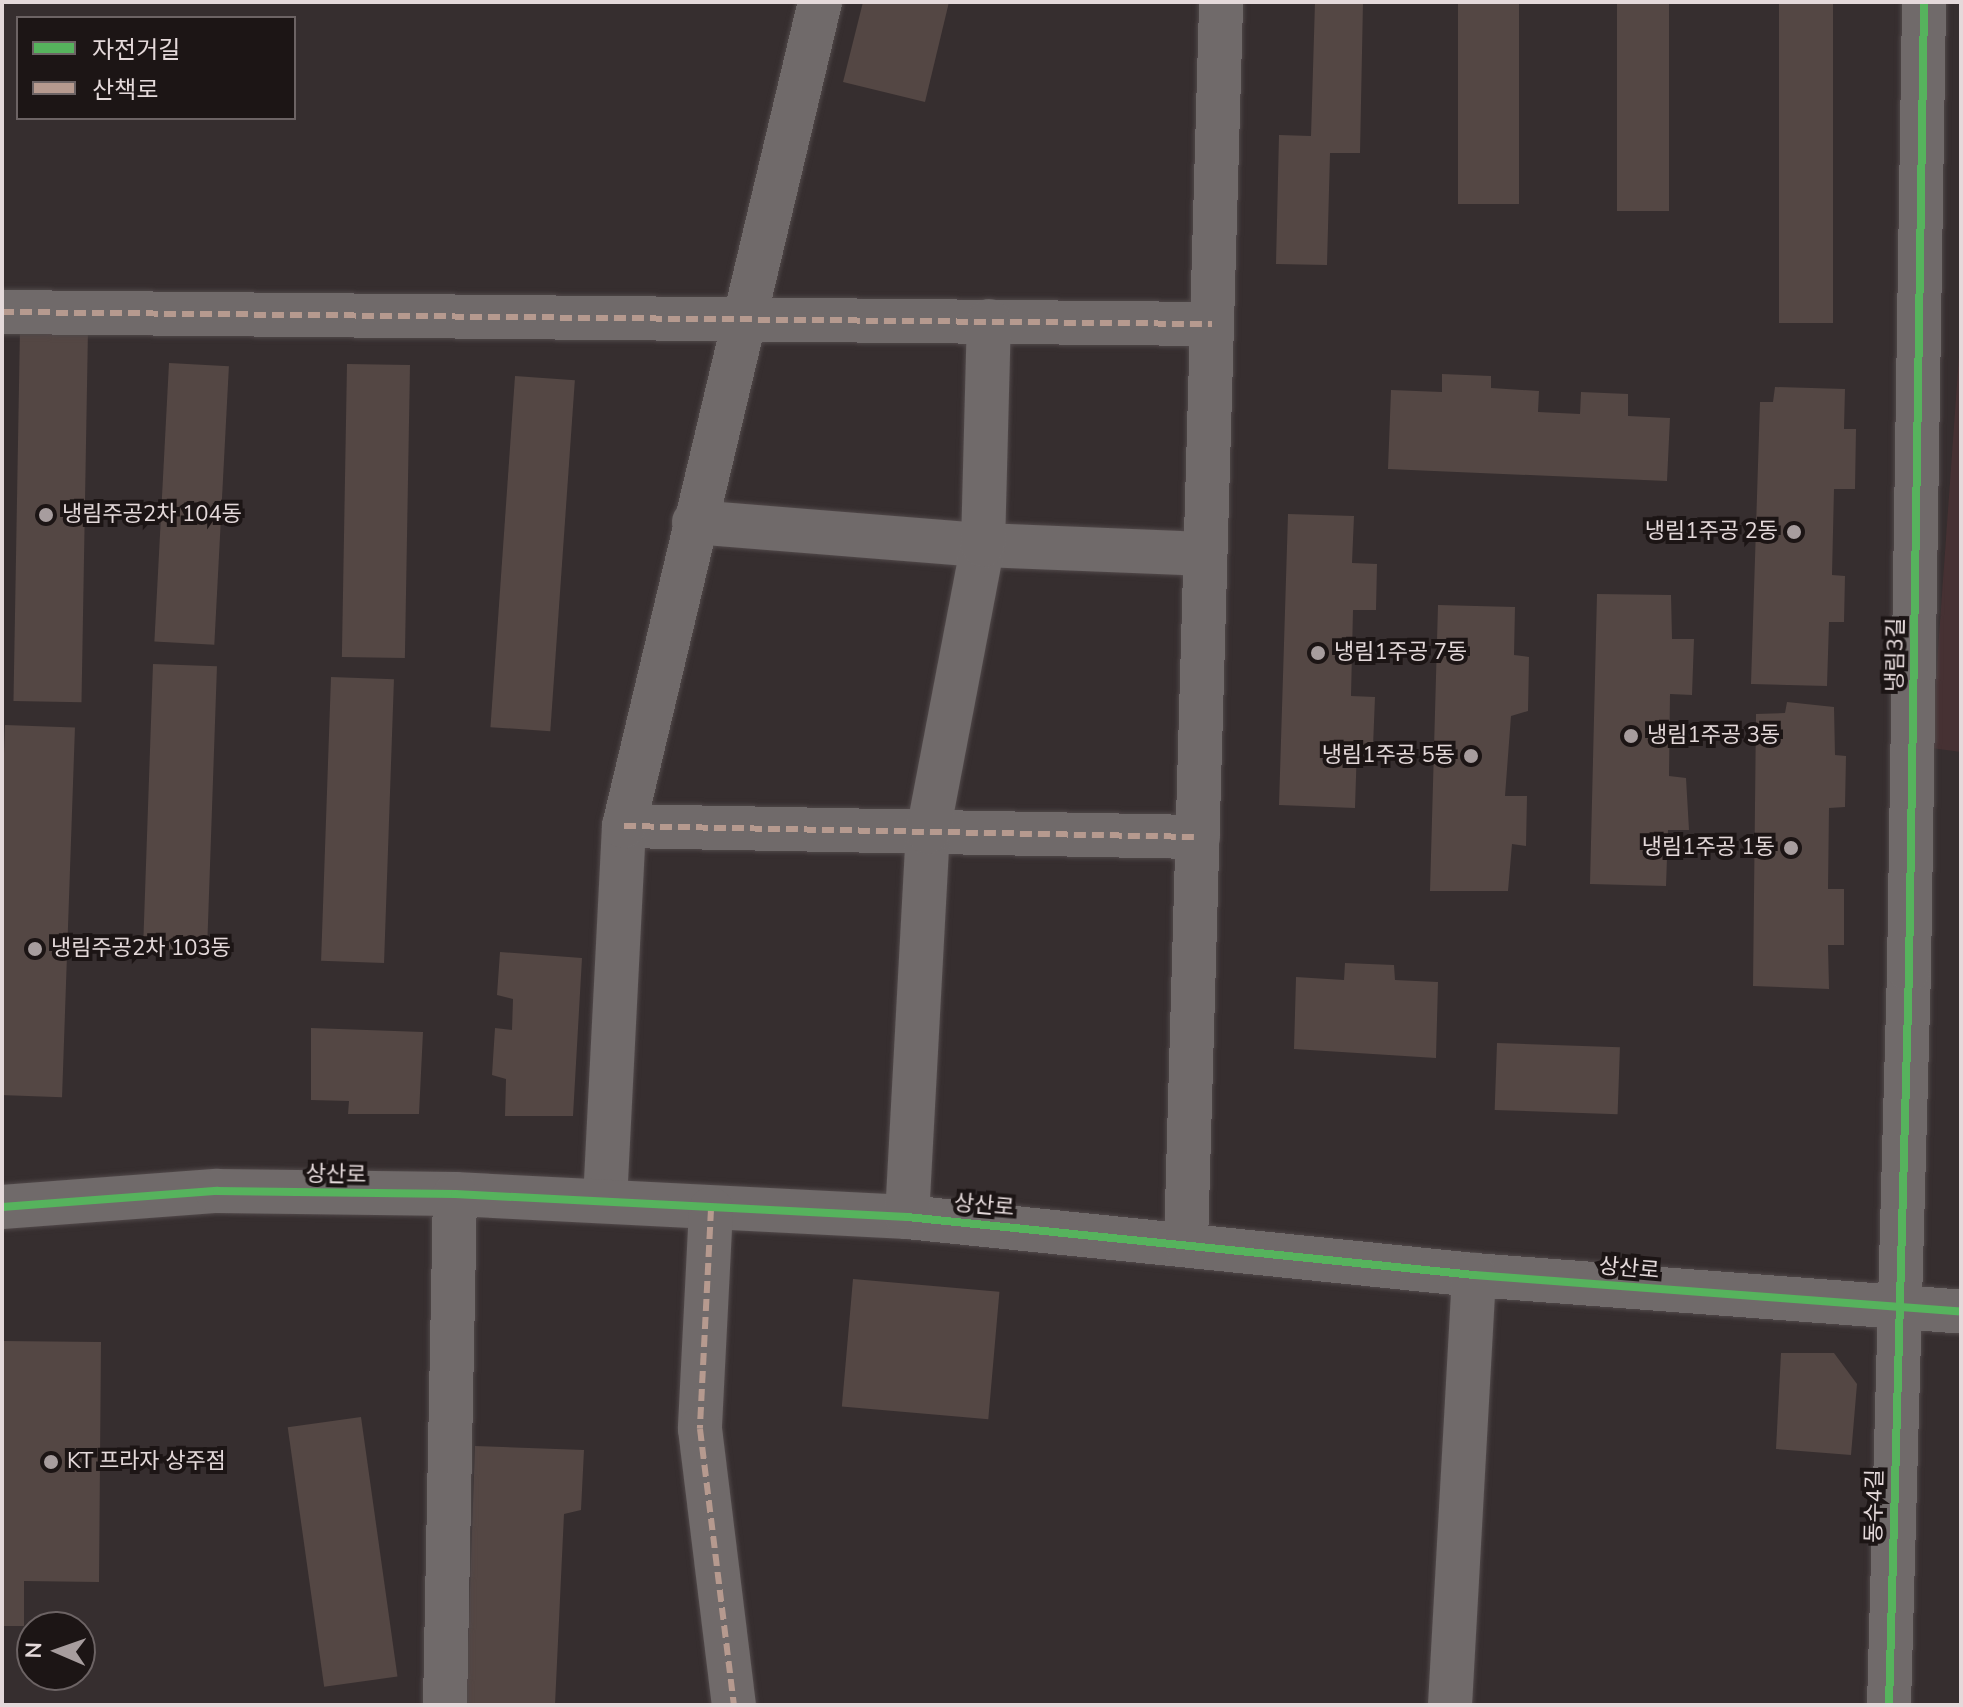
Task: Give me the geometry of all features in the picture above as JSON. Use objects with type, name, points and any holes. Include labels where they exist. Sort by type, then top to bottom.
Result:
[{"type":"street","points":[[605,1201],[624,826],[742,319],[820,2]]},
{"type":"street","points":[[1186,1243],[1221,2]]},
{"type":"street","name":"냉림3길","points":[[1897,1308],[1909,954],[1924,2]]},
{"type":"street","points":[[2,312],[1212,324]]},
{"type":"street","points":[[907,1217],[928,832],[983,545],[989,321]]},
{"type":"street","points":[[694,522],[983,545],[1205,554]]},
{"type":"street","points":[[624,826],[1198,837]]},
{"type":"street","name":"상산로","points":[[2,1207],[217,1191],[455,1194],[907,1217],[1186,1243],[1474,1275],[1961,1312]]},
{"type":"street","points":[[445,1705],[455,1194]]},
{"type":"street","points":[[711,1209],[700,1429],[734,1705]]},
{"type":"street","points":[[1450,1705],[1474,1275]]},
{"type":"street","name":"동수4길","points":[[1889,1705],[1897,1308]]},
{"type":"shaded area","points":[[1961,328],[1961,752],[1931,748]]},
{"type":"building","points":[[863,2],[949,2],[925,102],[843,82]]},
{"type":"building","points":[[1315,2],[1363,2],[1360,153],[1330,153],[1327,265],[1276,264],[1279,135],[1311,136]]},
{"type":"building","points":[[1458,2],[1519,2],[1519,204],[1458,204]]},
{"type":"building","points":[[1617,2],[1669,2],[1669,211],[1617,211]]},
{"type":"building","points":[[1779,2],[1833,2],[1833,323],[1779,323]]},
{"type":"building","name":"냉림주공2차 104동","points":[[20,328],[88,329],[81,702],[13,701]]},
{"type":"building","points":[[169,363],[229,366],[214,645],[154,642]]},
{"type":"building","points":[[347,364],[410,365],[405,658],[342,657]]},
{"type":"building","points":[[1442,374],[1491,376],[1491,388],[1539,391],[1538,412],[1580,414],[1581,392],[1628,394],[1628,416],[1670,418],[1667,481],[1388,469],[1391,390],[1442,392]]},
{"type":"building","points":[[515,376],[575,380],[550,731],[490,727]]},
{"type":"building","name":"냉림1주공 2동","points":[[1775,387],[1845,389],[1844,429],[1856,429],[1855,489],[1834,489],[1832,575],[1845,576],[1844,622],[1829,622],[1827,686],[1751,684],[1760,402],[1773,402]]},
{"type":"building","name":"냉림1주공 7동","points":[[1288,514],[1354,516],[1352,563],[1377,564],[1376,610],[1353,610],[1351,696],[1375,697],[1373,747],[1357,746],[1355,808],[1279,805]]},
{"type":"building","name":"냉림1주공 3동","points":[[1597,594],[1671,595],[1672,639],[1694,639],[1692,695],[1670,694],[1669,776],[1686,778],[1689,830],[1668,830],[1666,886],[1590,884]]},
{"type":"building","name":"냉림1주공 5동","points":[[1438,605],[1515,607],[1514,655],[1529,657],[1528,711],[1511,716],[1505,796],[1527,796],[1526,846],[1512,844],[1508,891],[1430,891]]},
{"type":"building","points":[[153,664],[217,666],[207,952],[143,950]]},
{"type":"building","points":[[331,677],[394,679],[384,963],[321,961]]},
{"type":"building","name":"냉림1주공 1동","points":[[1787,702],[1834,707],[1835,755],[1846,756],[1845,807],[1829,808],[1828,889],[1844,889],[1844,945],[1828,945],[1829,989],[1753,986],[1756,714],[1785,713]]},
{"type":"building","name":"냉림주공2차 103동","points":[[5,725],[75,727],[62,1097],[2,1095]]},
{"type":"building","points":[[500,952],[582,958],[573,1116],[505,1116],[506,1079],[492,1075],[495,1028],[512,1030],[513,999],[497,995]]},
{"type":"building","points":[[1345,963],[1394,965],[1395,980],[1438,982],[1436,1058],[1294,1049],[1296,977],[1344,980]]},
{"type":"building","points":[[311,1028],[423,1032],[419,1114],[348,1114],[349,1101],[311,1100]]},
{"type":"building","points":[[1497,1043],[1620,1047],[1618,1114],[1495,1110]]},
{"type":"building","points":[[853,1279],[999,1292],[988,1419],[842,1407]]},
{"type":"building","name":"KT 프라자 상주점","points":[[2,1341],[101,1342],[99,1582],[24,1581],[24,1611],[16,1611],[16,1626],[2,1626]]},
{"type":"building","points":[[1781,1353],[1834,1353],[1857,1384],[1851,1455],[1776,1449]]},
{"type":"building","points":[[361,1417],[397,1676],[324,1687],[288,1427]]},
{"type":"building","points":[[475,1446],[584,1450],[581,1510],[564,1514],[555,1705],[466,1705]]},
{"type":"marked path","points":[[2,312],[1212,324]]},
{"type":"marked path","points":[[624,826],[1198,837]]},
{"type":"marked path","points":[[711,1209],[700,1429],[734,1705]]},
{"type":"cycle path","points":[[1889,1705],[1909,970],[1924,2]]},
{"type":"cycle path","points":[[2,1207],[217,1191],[455,1194],[907,1217],[1474,1275],[1961,1312]]},
{"type":"place","name":"냉림주공2차 104동","points":[[46,515]]},
{"type":"place","name":"냉림1주공 2동","points":[[1794,532]]},
{"type":"place","name":"냉림1주공 7동","points":[[1318,653]]},
{"type":"place","name":"냉림1주공 3동","points":[[1631,736]]},
{"type":"place","name":"냉림1주공 5동","points":[[1471,756]]},
{"type":"place","name":"냉림1주공 1동","points":[[1791,848]]},
{"type":"place","name":"냉림주공2차 103동","points":[[35,949]]},
{"type":"place","name":"KT 프라자 상주점","points":[[51,1462]]}]
